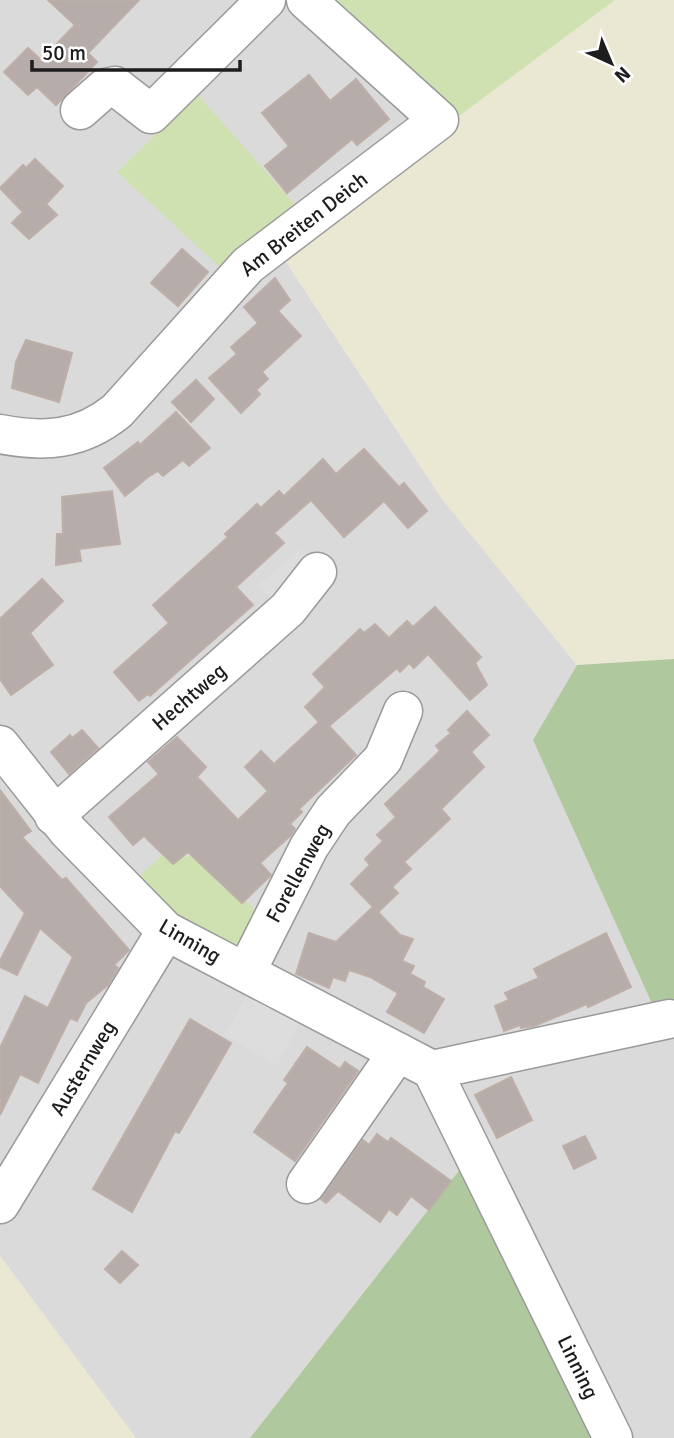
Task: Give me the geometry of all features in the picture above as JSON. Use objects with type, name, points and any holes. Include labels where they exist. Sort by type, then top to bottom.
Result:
[{"type":"street","points":[[80,110],[105,88],[115,86],[151,114],[266,0]]},
{"type":"street","name":"Am Breiten Deich","points":[[0,434],[39,440],[59,439],[101,424],[117,411],[248,265],[439,120],[306,0]]},
{"type":"street","name":"Hechtweg","points":[[54,816],[288,609],[317,572]]},
{"type":"street","name":"Forellenweg","points":[[246,972],[309,847],[333,811],[383,759],[403,711]]},
{"type":"street","name":"Linning","points":[[0,745],[54,816],[143,911],[166,931],[246,972],[281,998],[432,1070],[613,1438]]},
{"type":"street","name":"Austernweg","points":[[0,1204],[166,931]]},
{"type":"street","points":[[432,1070],[669,1019]]},
{"type":"street","points":[[306,1184],[398,1052]]},
{"type":"shaded area","points":[[0,0],[336,0],[443,108],[269,236],[442,499],[577,665],[533,740],[658,1017],[674,1027],[674,1438],[601,1438],[465,1164],[250,1438],[136,1438],[0,1256]]},
{"type":"shaded area","points":[[615,0],[674,0],[674,659],[577,665],[442,499],[269,236],[455,119]]},
{"type":"shaded area","points":[[300,549],[310,561],[269,598],[258,585]]},
{"type":"shaded area","points":[[250,989],[303,1017],[277,1066],[225,1035]]},
{"type":"shaded area","points":[[0,1256],[136,1438],[0,1438]]},
{"type":"green space","points":[[336,0],[615,0],[455,119]]},
{"type":"green space","points":[[197,94],[300,210],[227,274],[117,172]]},
{"type":"green space","points":[[674,659],[674,1027],[658,1017],[533,740],[577,665]]},
{"type":"green space","points":[[163,854],[173,864],[183,857],[197,855],[218,878],[216,881],[222,887],[225,885],[242,902],[245,900],[265,920],[237,952],[168,916],[134,881]]},
{"type":"green space","points":[[465,1163],[601,1438],[250,1438]]},
{"type":"building","points":[[48,0],[139,0],[88,53],[97,62],[56,105],[37,87],[28,95],[4,72],[28,48],[41,60],[75,25]]},
{"type":"building","points":[[309,75],[330,101],[356,79],[389,119],[357,145],[352,139],[287,193],[265,166],[289,146],[262,113]]},
{"type":"building","points":[[35,159],[63,186],[46,204],[57,215],[29,239],[12,223],[23,212],[0,188],[23,165],[26,168]]},
{"type":"building","points":[[182,249],[208,272],[178,306],[151,283]]},
{"type":"building","points":[[275,278],[290,300],[278,311],[301,336],[262,372],[268,379],[256,390],[260,394],[241,413],[209,378],[237,354],[231,347],[258,323],[244,307]]},
{"type":"building","points":[[26,340],[72,353],[59,402],[12,388],[16,362]]},
{"type":"building","points":[[196,380],[214,399],[191,422],[172,402]]},
{"type":"building","points":[[176,412],[210,448],[189,466],[183,460],[163,476],[158,471],[125,496],[104,468],[138,442],[140,445]]},
{"type":"building","points":[[364,449],[399,487],[404,483],[427,511],[408,528],[384,501],[344,537],[311,500],[274,533],[284,543],[236,587],[253,605],[150,696],[148,694],[139,701],[114,672],[169,623],[153,605],[228,537],[225,534],[257,504],[261,508],[279,491],[284,496],[323,459],[336,474]]},
{"type":"building","points":[[112,491],[120,544],[79,549],[81,561],[56,565],[57,534],[63,534],[62,497]]},
{"type":"building","points":[[42,579],[63,601],[30,633],[53,665],[11,695],[0,679],[0,619]]},
{"type":"building","points":[[435,607],[481,657],[475,663],[487,685],[470,700],[428,654],[414,668],[409,663],[400,672],[397,668],[329,726],[356,755],[299,809],[302,812],[290,824],[295,829],[291,835],[260,863],[271,875],[242,903],[188,852],[173,864],[144,836],[133,845],[109,817],[159,774],[148,762],[177,737],[206,767],[197,777],[238,820],[268,791],[245,767],[261,751],[274,764],[319,722],[305,707],[325,687],[313,674],[360,629],[364,633],[375,624],[389,638],[407,621],[413,627]]},
{"type":"building","points":[[467,711],[489,735],[471,752],[484,767],[441,809],[450,819],[404,862],[411,869],[392,887],[398,893],[378,912],[351,884],[370,865],[365,859],[383,841],[377,835],[396,817],[385,804],[440,751],[436,746],[451,733],[448,730]]},
{"type":"building","points":[[82,730],[98,748],[69,774],[51,752],[70,735],[72,738]]},
{"type":"building","points":[[0,790],[31,831],[22,837],[62,880],[66,878],[129,950],[114,965],[118,968],[108,985],[86,1003],[77,1021],[70,1018],[38,1083],[20,1074],[0,1115],[0,1048],[25,996],[48,1008],[73,957],[40,928],[17,975],[0,967],[0,961],[25,913],[0,886]]},
{"type":"building","points":[[373,907],[400,935],[413,939],[402,961],[414,966],[410,974],[425,982],[423,987],[444,999],[424,1033],[387,1012],[398,993],[370,977],[349,970],[345,981],[333,977],[329,988],[296,974],[309,933],[336,942]]},
{"type":"building","points":[[606,933],[631,987],[588,1007],[587,1004],[534,1026],[521,1028],[520,1025],[504,1031],[495,1006],[509,1000],[505,993],[539,978],[534,969]]},
{"type":"building","points":[[190,1019],[231,1043],[179,1133],[175,1131],[132,1212],[93,1189]]},
{"type":"building","points":[[307,1047],[340,1069],[345,1062],[358,1071],[295,1161],[254,1132],[288,1083],[284,1080]]},
{"type":"building","points":[[511,1077],[532,1120],[497,1138],[475,1095]]},
{"type":"building","points":[[377,1134],[388,1142],[391,1138],[451,1181],[429,1210],[411,1196],[397,1215],[389,1209],[380,1222],[338,1191],[326,1203],[321,1199],[363,1140],[369,1145]]},
{"type":"building","points":[[585,1136],[596,1158],[574,1169],[563,1146]]},
{"type":"building","points":[[122,1251],[138,1265],[120,1283],[105,1269]]}]
